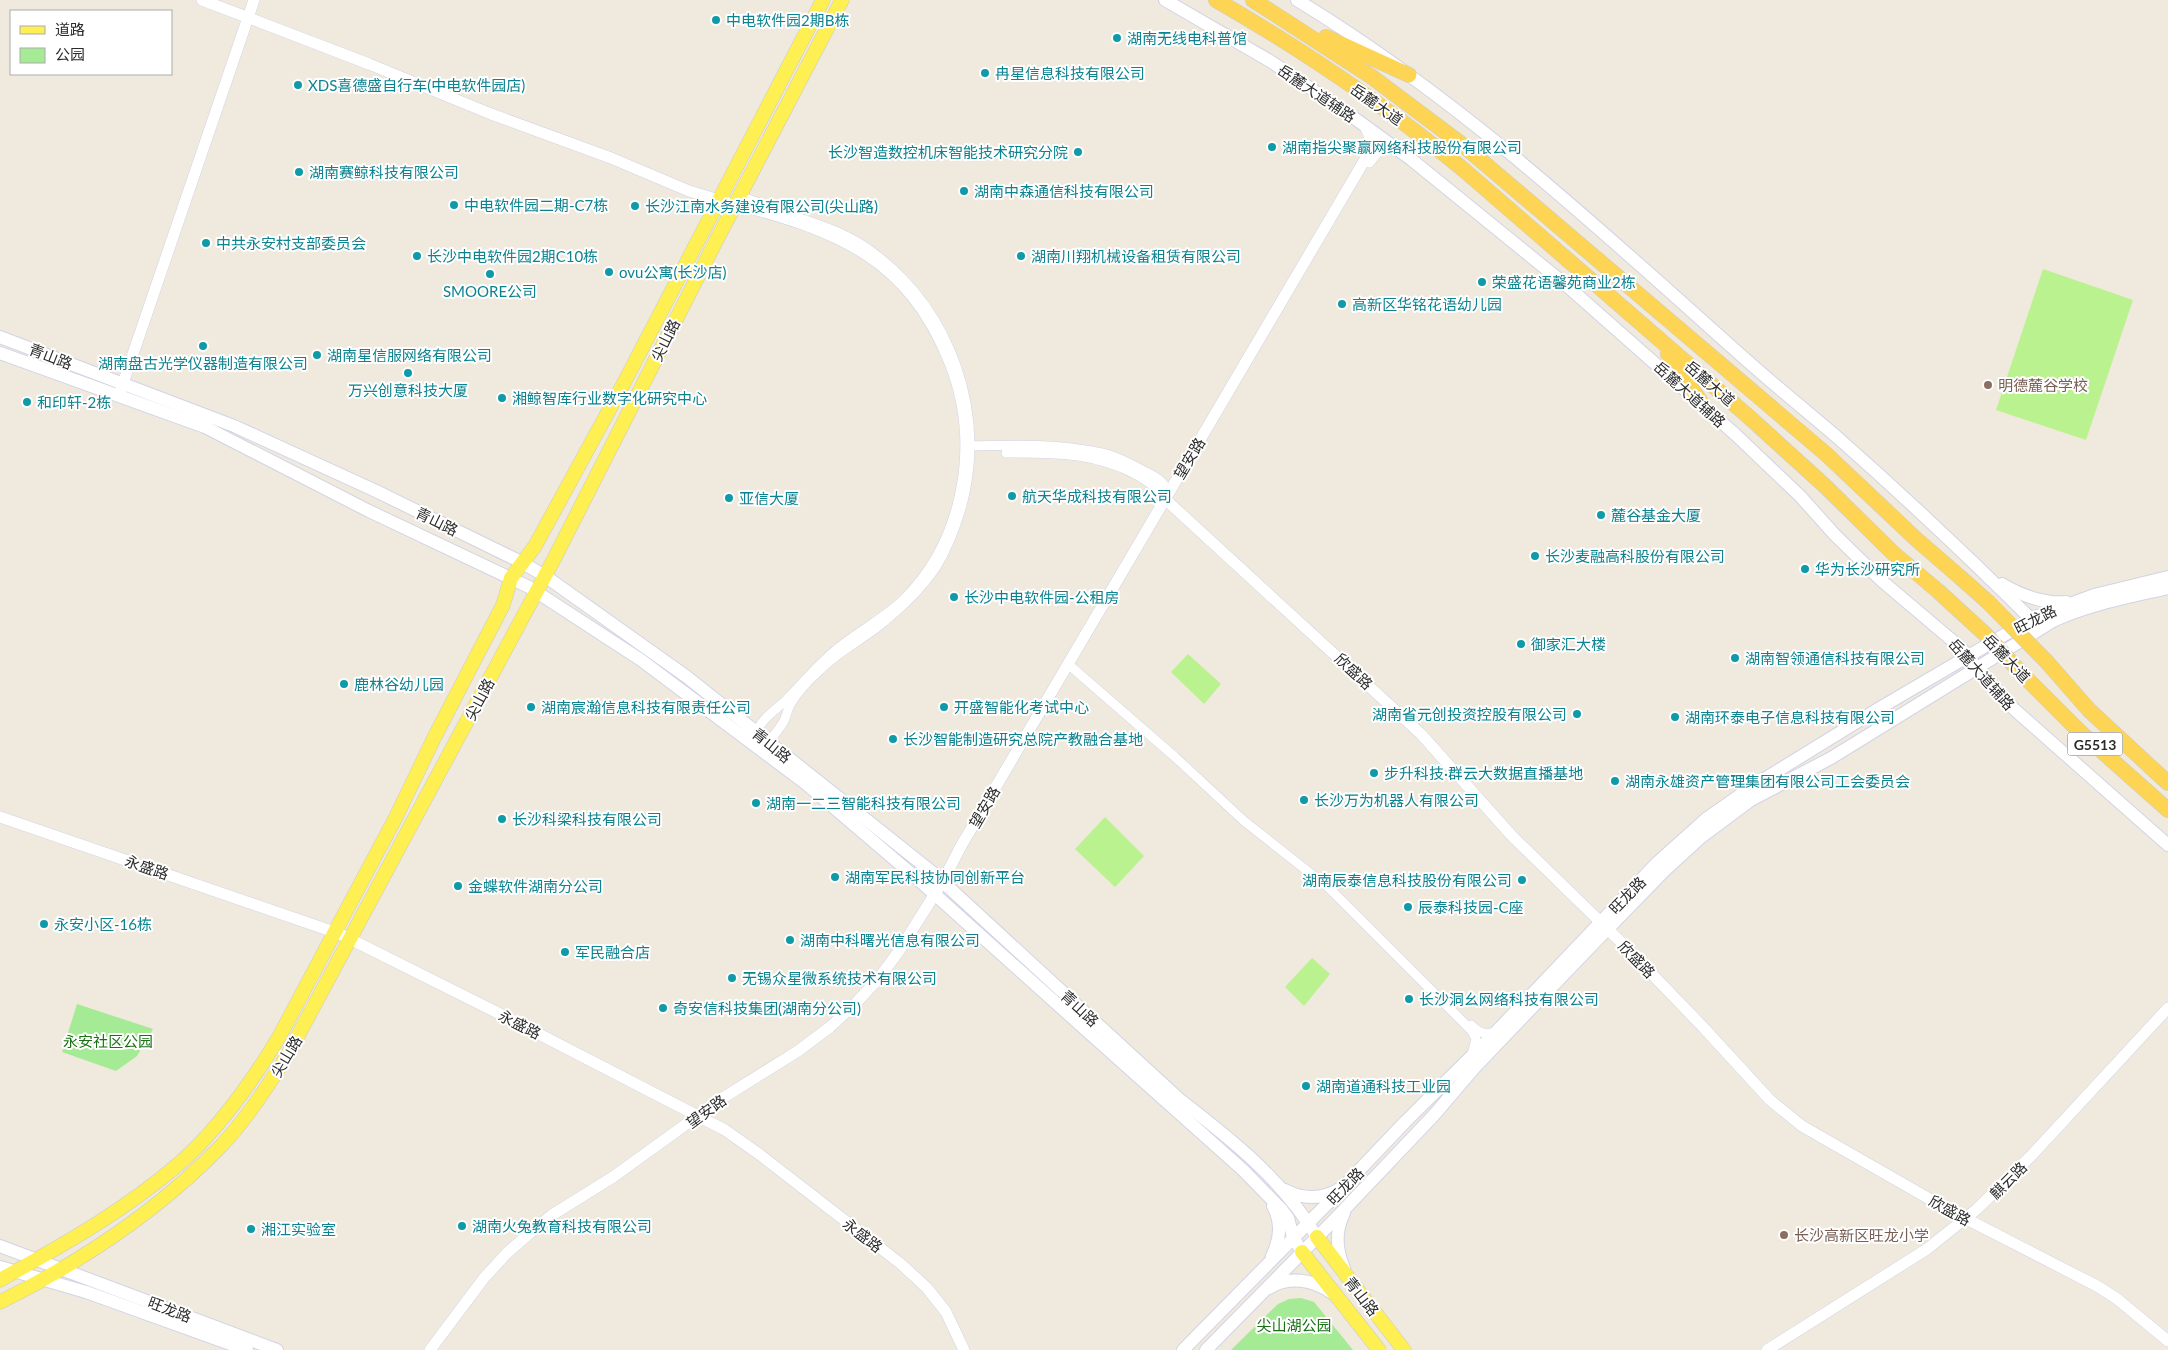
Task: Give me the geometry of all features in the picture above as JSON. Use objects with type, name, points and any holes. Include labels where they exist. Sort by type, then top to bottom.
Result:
[{"type":"highway","name":"岳麓大道","points":[[1216,0],[1294,47],[1432,144],[1498,198],[1794,458],[1892,552],[1985,634],[2078,730],[2168,810]]},
{"type":"highway","name":"岳麓大道","points":[[1254,0],[1372,77],[1464,146],[1826,454],[1916,539],[1988,602],[2047,662],[2089,710],[2168,783]]},
{"type":"highway","points":[[1276,14],[1409,75]]},
{"type":"highway","points":[[1655,334],[1703,405]]},
{"type":"main road","name":"尖山路","points":[[0,1280],[64,1245],[145,1190],[182,1161],[240,1095],[270,1053],[396,817],[435,736],[503,605],[512,578],[521,562],[535,546],[624,382],[823,0]]},
{"type":"main road","name":"尖山路","points":[[0,1302],[89,1253],[161,1201],[204,1163],[233,1132],[259,1098],[287,1056],[545,576],[842,0]]},
{"type":"main road","name":"岳麓大道辅路","points":[[1165,0],[1270,62],[1364,125],[1399,150],[1566,285],[1703,405],[1779,476],[1882,581],[1952,640],[2015,710],[2038,732],[2168,845]]},
{"type":"main road","points":[[1296,0],[1334,23],[1440,97],[1528,169],[1837,438],[1982,570],[2036,624]]},
{"type":"main road","name":"青山路","points":[[0,337],[205,427],[369,510],[512,578],[536,591],[641,660],[805,783],[936,896],[1262,1189],[1288,1218],[1293,1238],[1302,1252],[1379,1350]]},
{"type":"main road","name":"青山路","points":[[0,353],[234,426],[376,491],[521,562],[545,576],[687,677],[944,883],[1179,1099],[1220,1131],[1280,1187],[1297,1206],[1316,1237],[1404,1350]]},
{"type":"main road","points":[[1982,570],[2002,585],[2033,598],[2062,602],[2080,599]]},
{"type":"main road","name":"旺龙路","points":[[1183,1350],[1497,1030],[1606,924],[1676,859],[1724,818],[1759,795],[1831,758],[1977,668],[2036,624],[2044,612],[2112,589],[2168,577]]},
{"type":"main road","name":"旺龙路","points":[[1206,1350],[1434,1115],[1671,849],[1721,808],[1878,708],[1968,656],[2036,624],[2081,609],[2168,588]]},
{"type":"main road","points":[[1280,1187],[1295,1194],[1316,1197],[1328,1195],[1347,1183]]},
{"type":"main road","points":[[1262,1189],[1274,1207],[1279,1220],[1278,1238],[1268,1262]]},
{"type":"main road","points":[[1351,1282],[1339,1257],[1337,1233],[1345,1211],[1353,1200]]},
{"type":"main road","name":"旺龙路","points":[[0,1246],[63,1268],[277,1350]]},
{"type":"main road","name":"旺龙路","points":[[0,1267],[86,1292],[248,1350]]},
{"type":"main road","points":[[1262,1292],[1282,1282],[1306,1281],[1320,1285],[1336,1296]]},
{"type":"street","points":[[202,0],[247,15],[613,154],[690,187],[737,201],[844,241],[868,256],[908,292],[933,328],[952,369],[961,403],[968,449],[968,481],[952,537],[935,567],[908,600],[895,613],[841,652],[817,673],[792,701],[783,722],[768,742],[756,746],[756,732],[772,712],[788,699],[825,658],[892,610],[905,598],[927,571],[941,549],[955,511],[968,449]]},
{"type":"street","points":[[216,0],[247,15]]},
{"type":"street","points":[[247,15],[250,0]]},
{"type":"street","points":[[119,389],[247,15],[254,0]]},
{"type":"street","name":"望安路","points":[[1168,498],[1367,156],[1371,143],[1370,136],[1364,125]]},
{"type":"street","name":"望安路","points":[[436,1350],[489,1281],[534,1237],[555,1220],[615,1182],[744,1084],[798,1051],[843,1015],[879,978],[944,883],[1070,664],[1375,152],[1384,148],[1399,150]]},
{"type":"street","points":[[968,449],[1033,447],[1098,452],[1132,465],[1161,480],[1166,486],[1168,498]]},
{"type":"street","name":"欣盛路","points":[[1168,498],[1424,731],[1515,833],[1606,924],[1770,1100],[1788,1116],[1802,1126],[1969,1219],[2096,1286],[2116,1298],[2168,1341]]},
{"type":"street","points":[[1070,664],[1178,754],[1246,818],[1331,885],[1475,1029],[1485,1034],[1497,1030]]},
{"type":"street","points":[[1070,664],[1176,757],[1244,821],[1329,888],[1362,919],[1472,1031],[1476,1039],[1470,1058]]},
{"type":"street","name":"永盛路","points":[[0,817],[333,935],[699,1119],[725,1130],[759,1154],[907,1270],[927,1288],[946,1312],[964,1350]]},
{"type":"street","name":"永盛路","points":[[0,822],[333,935]]},
{"type":"street","name":"麒云路","points":[[1767,1350],[1913,1259],[1969,1219],[2031,1156],[2168,1008]]},
{"type":"street","name":"麒云路","points":[[1776,1350],[1929,1254],[2014,1181],[2168,1014]]},
{"type":"street","name":"望安路","points":[[430,1350],[484,1278],[507,1253],[531,1232],[552,1215],[613,1177],[699,1119]]},
{"type":"street","name":"永盛路","points":[[699,1119],[756,1158],[898,1269],[923,1292],[943,1315],[959,1350]]},
{"type":"street","name":"欣盛路","points":[[1969,1219],[2098,1281],[2118,1294],[2168,1335]]},
{"type":"green space","points":[[2043,269],[2133,300],[2086,440],[1996,410]]},
{"type":"green space","points":[[1188,654],[1221,684],[1204,704],[1171,672]]},
{"type":"green space","points":[[1105,817],[1144,856],[1115,887],[1075,849]]},
{"type":"green space","points":[[1312,958],[1330,974],[1304,1006],[1285,987]]},
{"type":"green space","name":"永安社区公园","points":[[77,1004],[153,1029],[137,1056],[116,1071],[62,1052]]},
{"type":"green space","name":"尖山湖公园","points":[[1301,1298],[1314,1302],[1353,1350],[1231,1350],[1278,1304],[1289,1299]]},
{"type":"place","name":"中电软件园2期B栋","points":[[716,20]]},
{"type":"place","name":"湖南无线电科普馆","points":[[1117,38]]},
{"type":"place","name":"冉星信息科技有限公司","points":[[985,73]]},
{"type":"place","name":"XDS喜德盛自行车(中电软件园店)","points":[[298,85]]},
{"type":"place","name":"湖南指尖聚赢网络科技股份有限公司","points":[[1272,147]]},
{"type":"place","name":"长沙智造数控机床智能技术研究分院","points":[[1078,152]]},
{"type":"place","name":"湖南赛鲸科技有限公司","points":[[299,172]]},
{"type":"place","name":"湖南中森通信科技有限公司","points":[[964,191]]},
{"type":"place","name":"中电软件园二期-C7栋","points":[[454,205]]},
{"type":"place","name":"长沙江南水务建设有限公司(尖山路)","points":[[635,206]]},
{"type":"place","name":"中共永安村支部委员会","points":[[206,243]]},
{"type":"place","name":"长沙中电软件园2期C10栋","points":[[417,256]]},
{"type":"place","name":"湖南川翔机械设备租赁有限公司","points":[[1021,256]]},
{"type":"place","name":"ovu公寓(长沙店)","points":[[609,272]]},
{"type":"place","name":"SMOORE公司","points":[[490,274]]},
{"type":"place","name":"荣盛花语馨苑商业2栋","points":[[1482,282]]},
{"type":"place","name":"高新区华铭花语幼儿园","points":[[1342,304]]},
{"type":"place","name":"湖南盘古光学仪器制造有限公司","points":[[203,346]]},
{"type":"place","name":"湖南星信服网络有限公司","points":[[317,355]]},
{"type":"place","name":"万兴创意科技大厦","points":[[408,373]]},
{"type":"place","name":"明德麓谷学校","points":[[1988,385]]},
{"type":"place","name":"湘鲸智库行业数字化研究中心","points":[[502,398]]},
{"type":"place","name":"和印轩-2栋","points":[[27,402]]},
{"type":"place","name":"航天华成科技有限公司","points":[[1012,496]]},
{"type":"place","name":"亚信大厦","points":[[729,498]]},
{"type":"place","name":"麓谷基金大厦","points":[[1601,515]]},
{"type":"place","name":"长沙麦融高科股份有限公司","points":[[1535,556]]},
{"type":"place","name":"华为长沙研究所","points":[[1805,569]]},
{"type":"place","name":"长沙中电软件园-公租房","points":[[954,597]]},
{"type":"place","name":"御家汇大楼","points":[[1521,644]]},
{"type":"place","name":"湖南智领通信科技有限公司","points":[[1735,658]]},
{"type":"place","name":"鹿林谷幼儿园","points":[[344,684]]},
{"type":"place","name":"湖南宸瀚信息科技有限责任公司","points":[[531,707]]},
{"type":"place","name":"开盛智能化考试中心","points":[[944,707]]},
{"type":"place","name":"湖南省元创投资控股有限公司","points":[[1577,714]]},
{"type":"place","name":"湖南环泰电子信息科技有限公司","points":[[1675,717]]},
{"type":"place","name":"长沙智能制造研究总院产教融合基地","points":[[893,739]]},
{"type":"place","name":"步升科技·群云大数据直播基地","points":[[1374,773]]},
{"type":"place","name":"湖南永雄资产管理集团有限公司工会委员会","points":[[1615,781]]},
{"type":"place","name":"长沙万为机器人有限公司","points":[[1304,800]]},
{"type":"place","name":"湖南一二三智能科技有限公司","points":[[756,803]]},
{"type":"place","name":"长沙科梁科技有限公司","points":[[502,819]]},
{"type":"place","name":"湖南军民科技协同创新平台","points":[[835,877]]},
{"type":"place","name":"湖南辰泰信息科技股份有限公司","points":[[1522,880]]},
{"type":"place","name":"金蝶软件湖南分公司","points":[[458,886]]},
{"type":"place","name":"辰泰科技园-C座","points":[[1408,907]]},
{"type":"place","name":"永安小区-16栋","points":[[44,924]]},
{"type":"place","name":"湖南中科曙光信息有限公司","points":[[790,940]]},
{"type":"place","name":"军民融合店","points":[[565,952]]},
{"type":"place","name":"无锡众星微系统技术有限公司","points":[[732,978]]},
{"type":"place","name":"长沙洞幺网络科技有限公司","points":[[1409,999]]},
{"type":"place","name":"奇安信科技集团(湖南分公司)","points":[[663,1008]]},
{"type":"place","name":"湖南道通科技工业园","points":[[1306,1086]]},
{"type":"place","name":"湖南火兔教育科技有限公司","points":[[462,1226]]},
{"type":"place","name":"湘江实验室","points":[[251,1229]]},
{"type":"place","name":"长沙高新区旺龙小学","points":[[1784,1235]]}]
